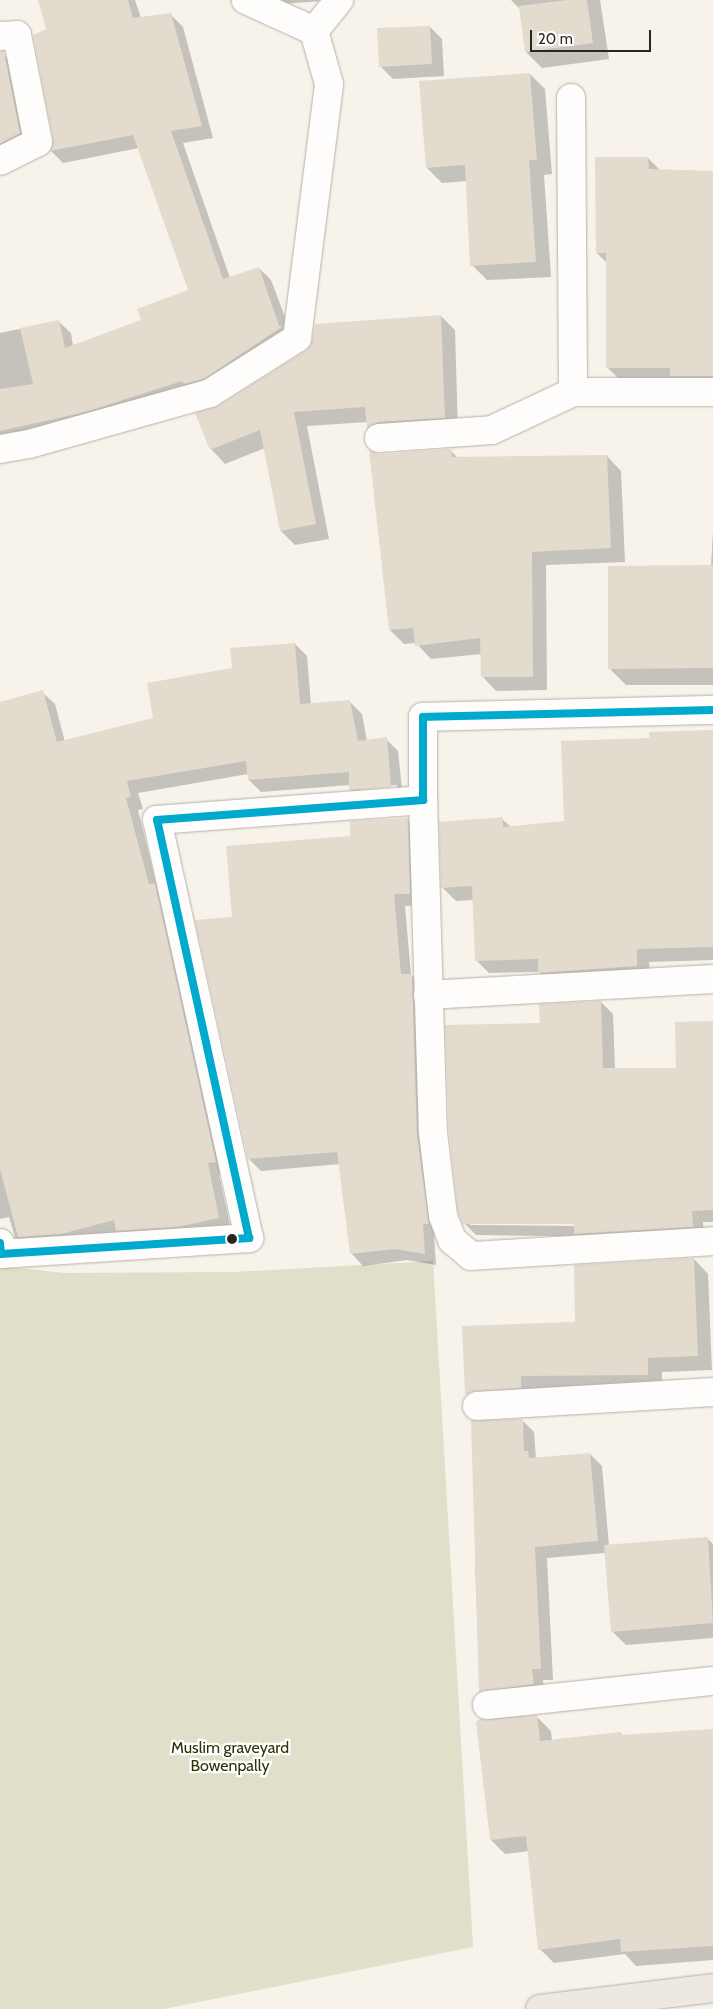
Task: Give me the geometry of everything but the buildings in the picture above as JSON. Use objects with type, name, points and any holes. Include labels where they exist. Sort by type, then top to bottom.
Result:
[{"type":"main road","points":[[540,2009],[713,1988]]},
{"type":"street","points":[[0,448],[29,444],[210,393],[298,338],[330,84],[314,31],[246,0]]},
{"type":"street","points":[[314,31],[339,0]]},
{"type":"street","points":[[0,36],[17,35],[38,142],[0,161]]},
{"type":"street","points":[[571,98],[573,392]]},
{"type":"street","points":[[379,438],[492,430],[573,392],[713,392]]},
{"type":"street","points":[[713,710],[422,717],[433,1134],[443,1216],[452,1240],[471,1256],[713,1241]]},
{"type":"street","points":[[0,1250],[249,1238],[157,820],[423,800]]},
{"type":"street","points":[[428,995],[713,979]]},
{"type":"street","points":[[477,1406],[713,1392]]},
{"type":"street","points":[[487,1704],[713,1680]]},
{"type":"green space","name":"Muslim graveyard Bowenpally","points":[[433,1261],[473,1947],[164,2009],[0,2009],[0,1266],[64,1273],[234,1272]]},
{"type":"transit line","points":[[0,1243],[1,1254],[249,1238],[157,820],[423,800],[423,717],[713,710]]}]
